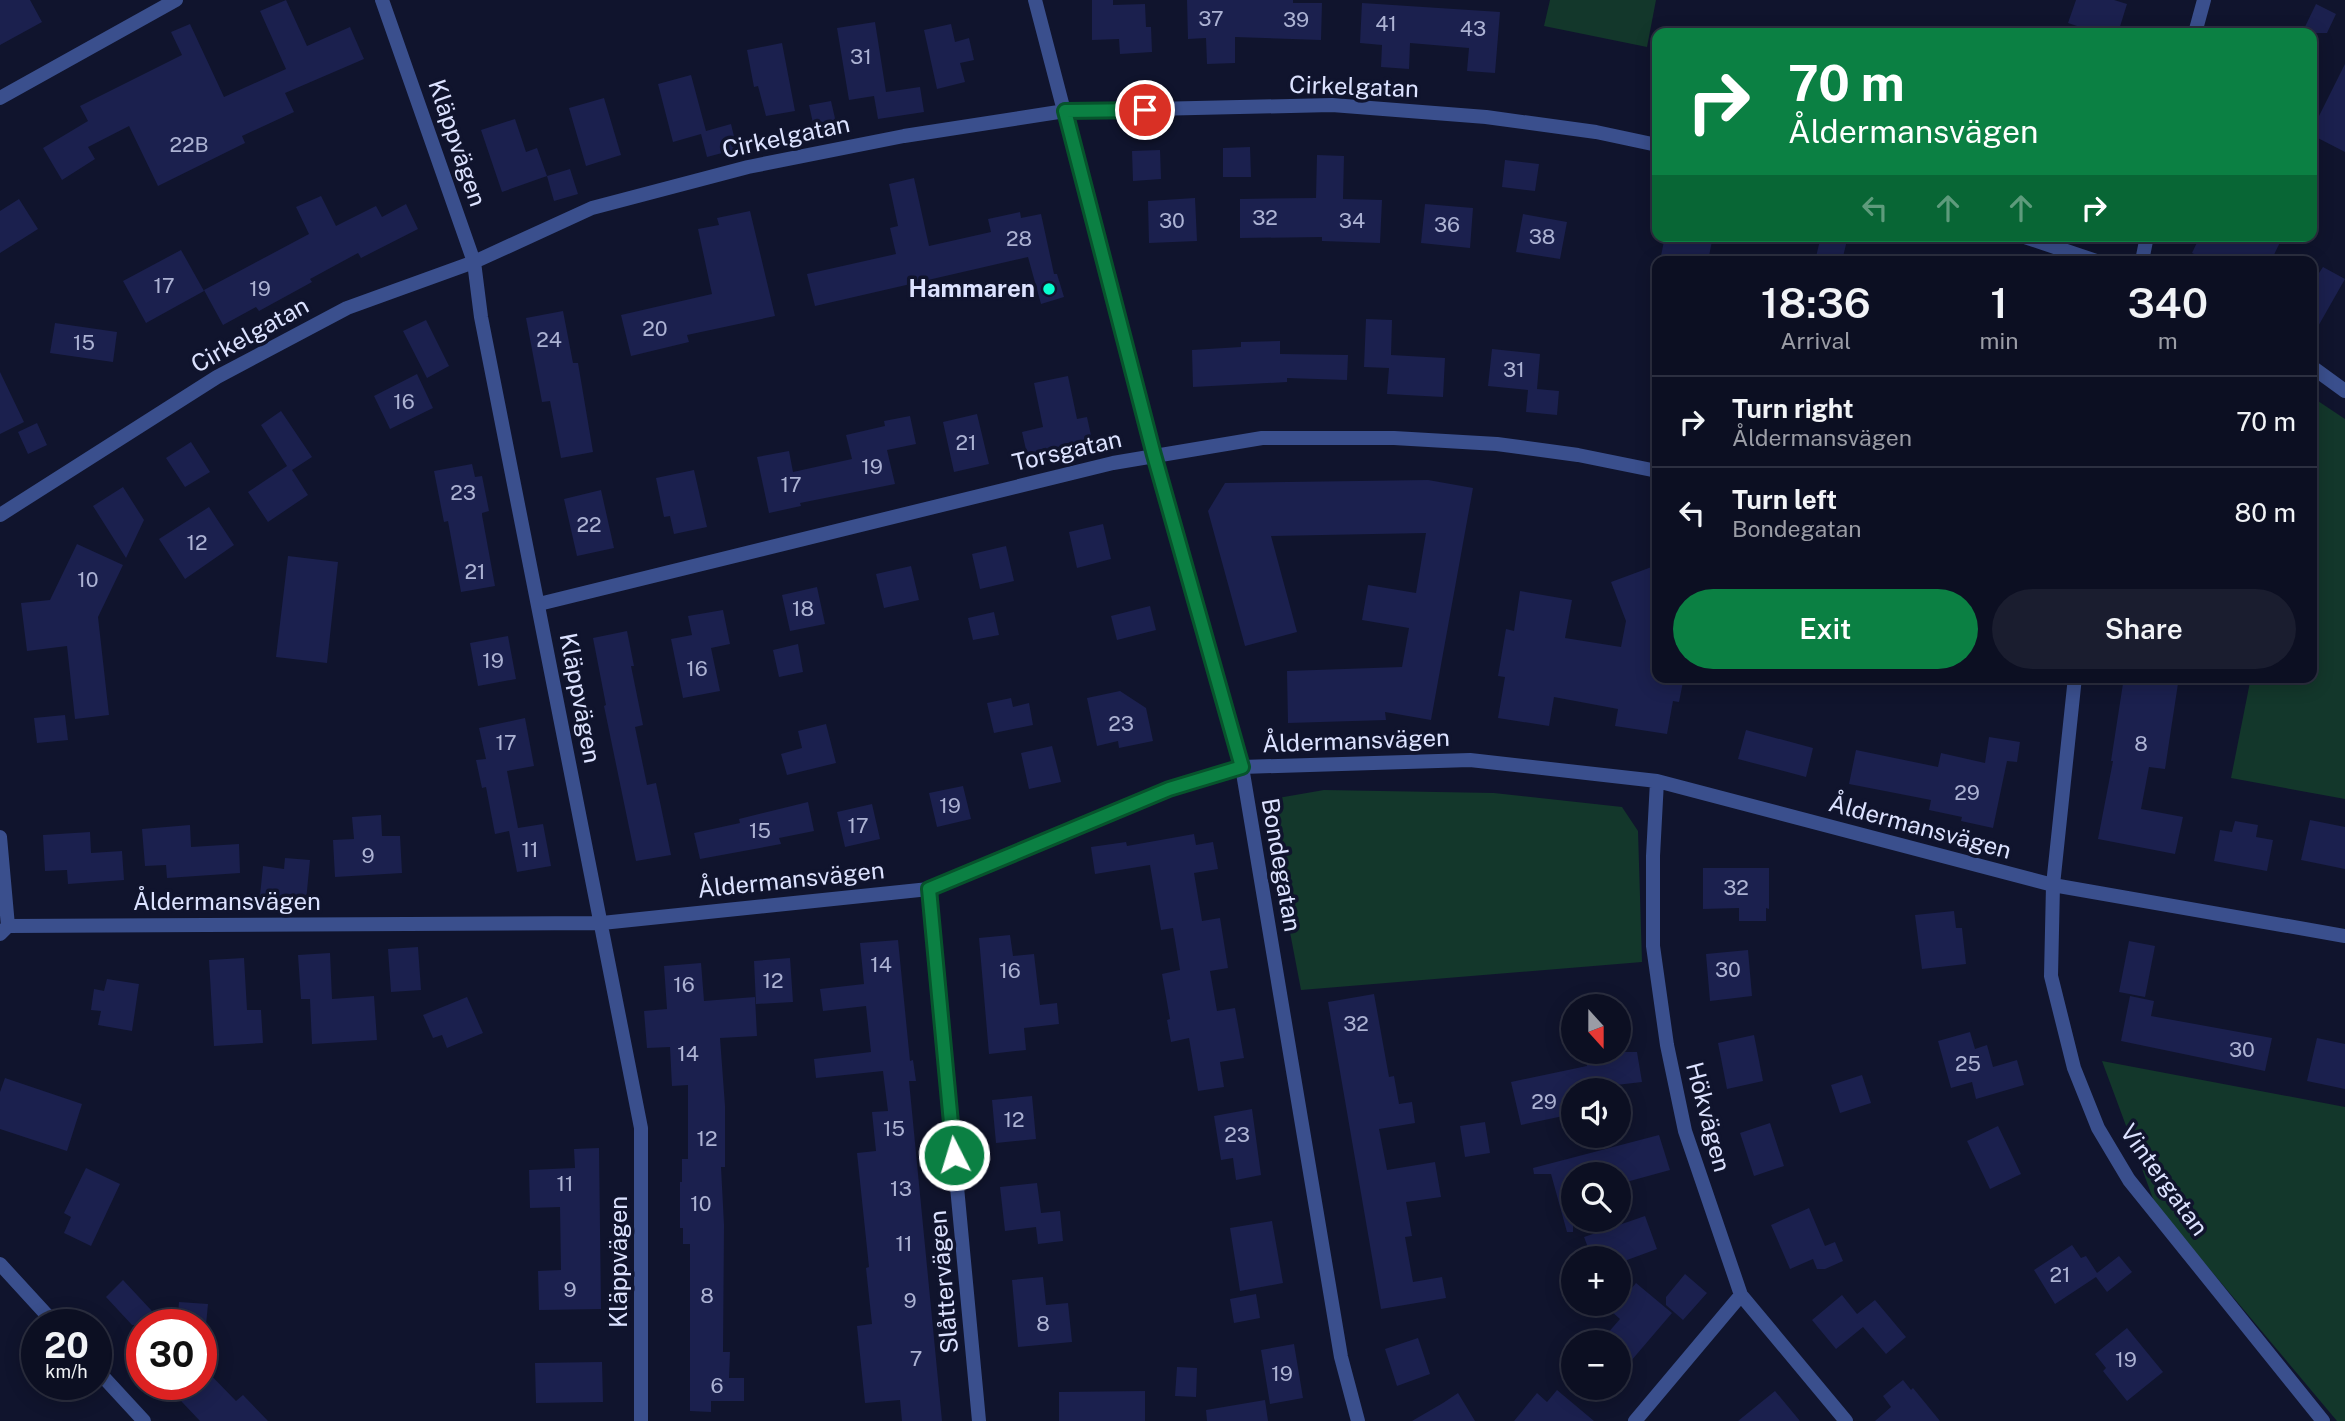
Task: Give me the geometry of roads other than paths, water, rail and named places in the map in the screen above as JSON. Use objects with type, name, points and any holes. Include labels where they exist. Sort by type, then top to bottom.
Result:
[{"type":"street","points":[[0,98],[176,0]]},
{"type":"street","name":"Kläppvägen","points":[[382,0],[474,262],[481,317],[641,1128],[641,1421]]},
{"type":"street","name":"Bondegatan","points":[[1035,0],[1154,455],[1242,767],[1341,1357],[1358,1421]]},
{"type":"street","points":[[2196,28],[2204,0]]},
{"type":"street","name":"Cirkelgatan","points":[[0,515],[229,371],[347,308],[474,262],[592,208],[748,167],[904,136],[1065,111],[1332,105],[1486,117],[1596,132],[1652,144]]},
{"type":"street","points":[[2040,242],[2081,256]]},
{"type":"street","points":[[2317,371],[2345,391]]},
{"type":"street","name":"Torsgatan","points":[[539,604],[1112,463],[1262,438],[1394,438],[1497,444],[1578,455],[1652,470]]},
{"type":"street","name":"Vintergatan","points":[[2074,683],[2053,885],[2051,975],[2074,1068],[2098,1128],[2129,1180],[2323,1421]]},
{"type":"street","name":"Åldermansvägen","points":[[4,930],[602,923],[929,889],[1169,789],[1242,767],[1470,760],[1657,781],[2053,885],[2345,936]]},
{"type":"street","name":"Hökvägen","points":[[1657,781],[1653,856],[1653,946],[1667,1045],[1685,1132],[1741,1295],[1846,1421]]},
{"type":"street","points":[[0,837],[4,930]]},
{"type":"street","name":"Slåttervägen","points":[[929,889],[979,1421]]},
{"type":"street","points":[[0,1264],[41,1309]]},
{"type":"street","points":[[1635,1421],[1741,1295]]},
{"type":"street","points":[[112,1386],[144,1421]]},
{"type":"place","name":"Hammaren","points":[[1049,289]]}]
